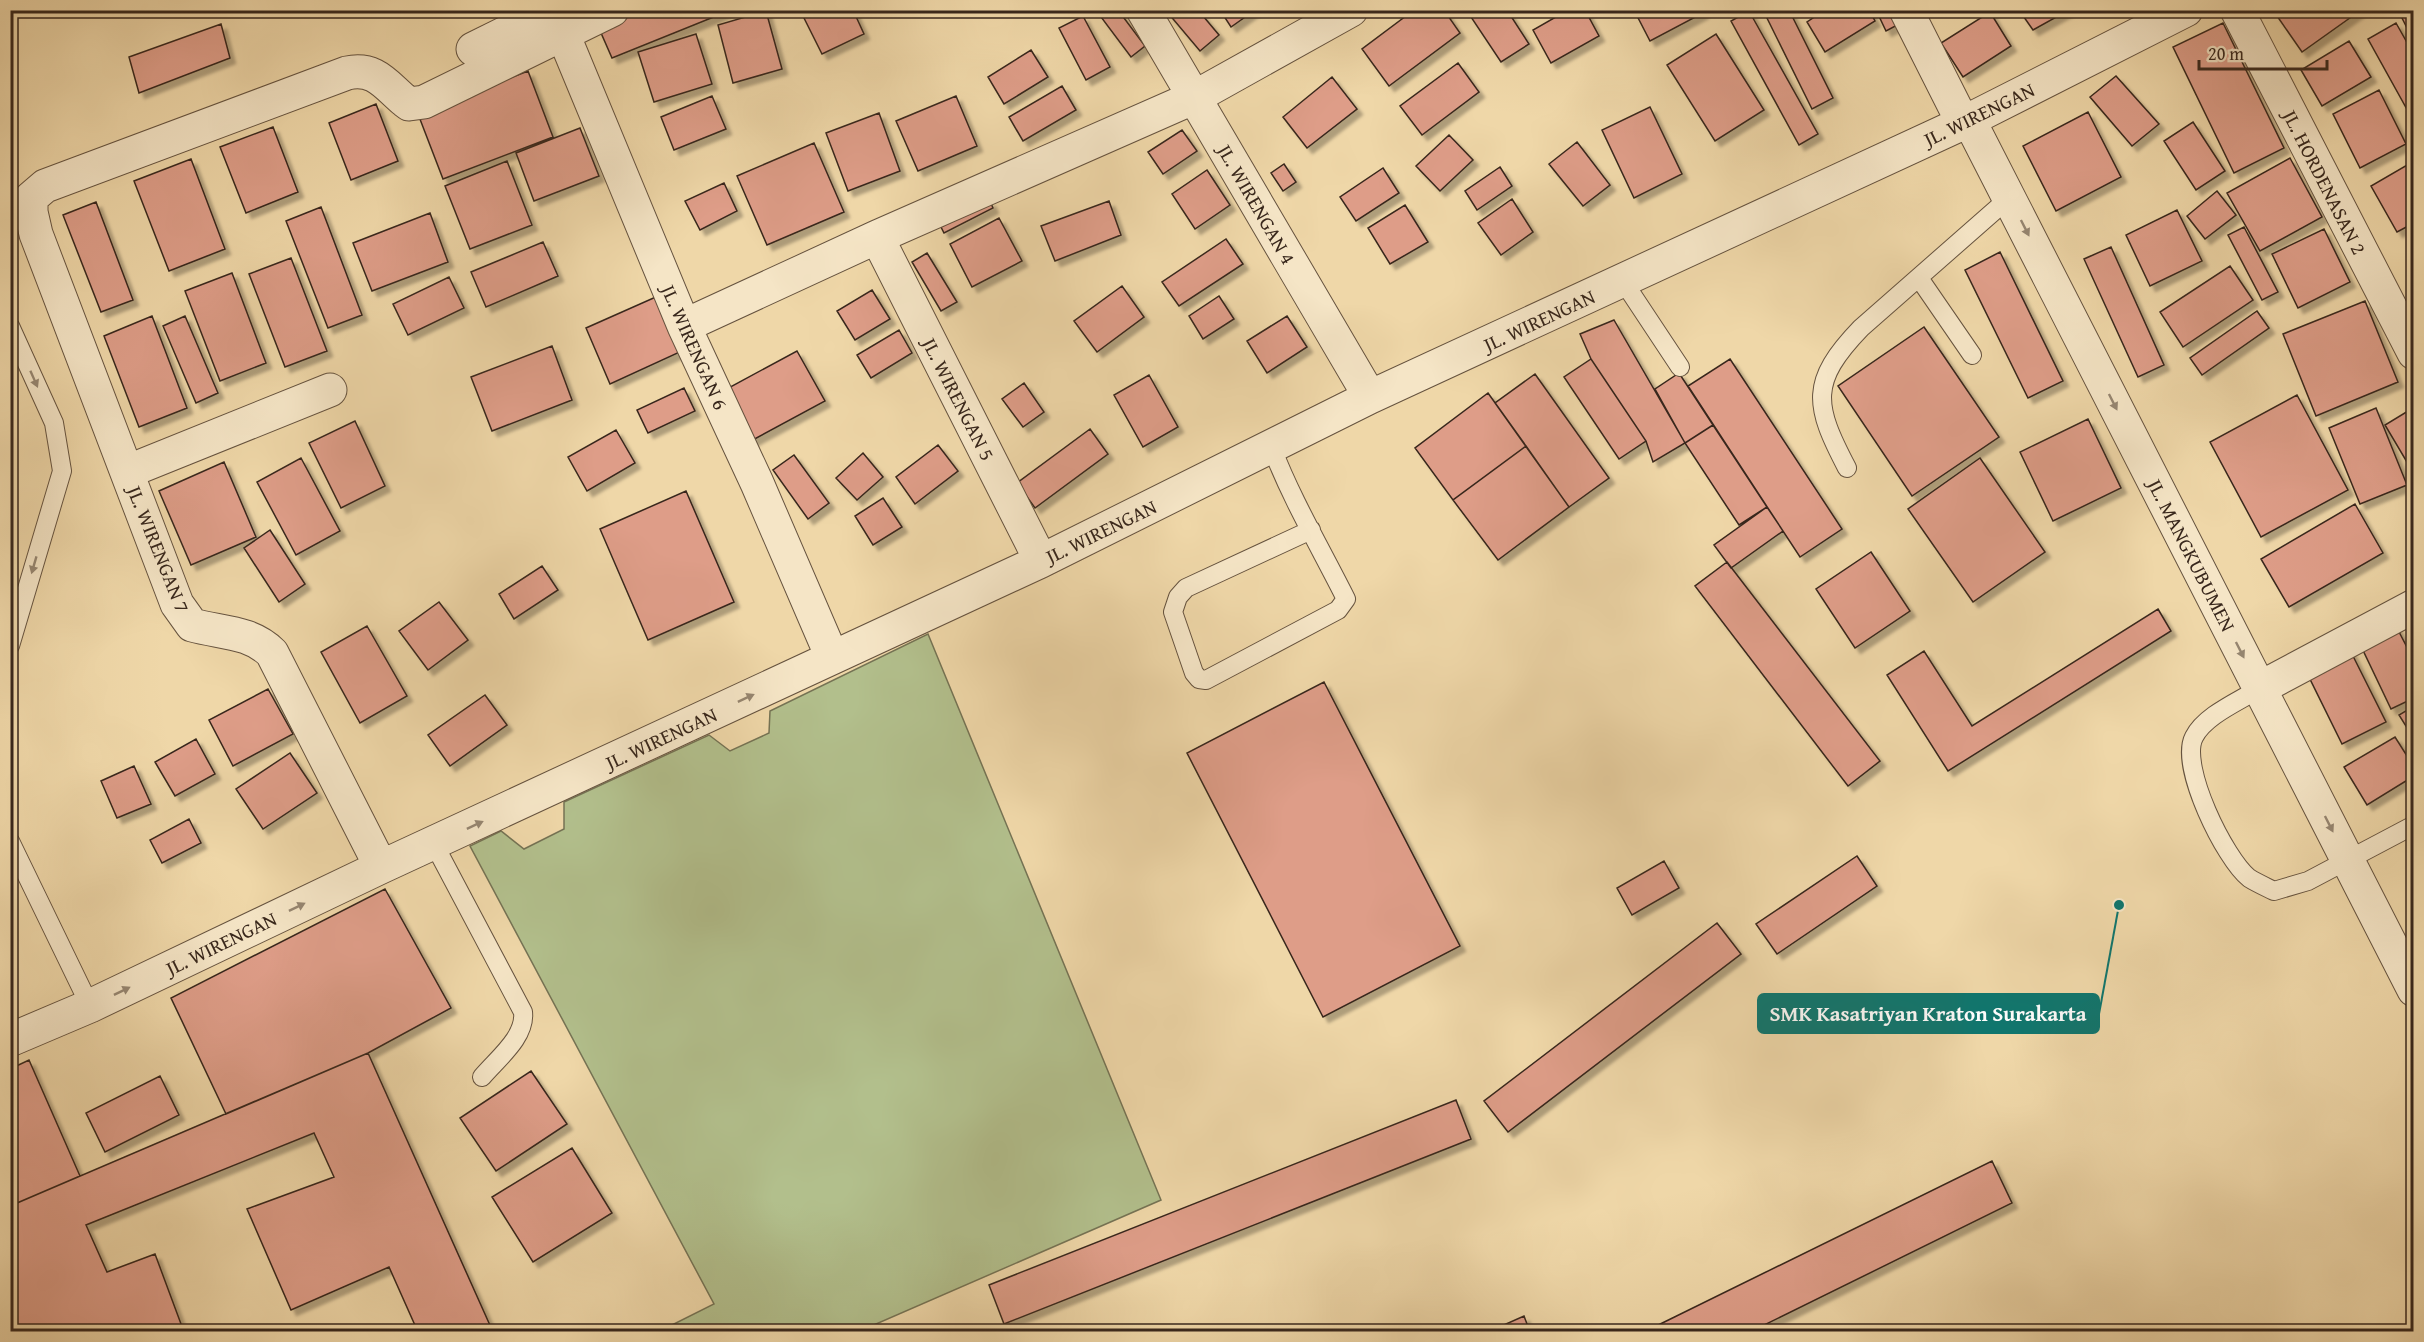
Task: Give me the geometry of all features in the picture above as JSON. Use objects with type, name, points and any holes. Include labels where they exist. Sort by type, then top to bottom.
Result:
[{"type":"street","points":[[473,49],[557,22],[612,10]]},
{"type":"street","name":"JL. WIRENGAN 4","points":[[1143,10],[1370,397]]},
{"type":"street","points":[[684,326],[877,237],[1195,97],[1351,10]]},
{"type":"street","name":"JL. MANGKUBUMEN","points":[[1906,10],[2009,198],[2414,990]]},
{"type":"street","name":"JL. WIRENGAN","points":[[10,1040],[90,1006],[381,867],[1041,561],[1272,448],[1370,397],[1966,122],[2186,10]]},
{"type":"street","name":"JL. HORDENASAN 2","points":[[2236,10],[2414,353]]},
{"type":"street","name":"JL. WIRENGAN 7","points":[[381,867],[272,652],[261,642],[249,637],[199,627],[185,618],[177,604],[129,471],[36,234],[31,212],[32,198],[45,186],[347,73],[365,70],[372,73],[405,101],[417,104],[557,22]]},
{"type":"street","name":"JL. WIRENGAN 6","points":[[557,22],[684,326],[757,483],[832,657]]},
{"type":"street","name":"JL. WIRENGAN 5","points":[[877,237],[1041,561]]},
{"type":"street","points":[[129,471],[330,390]]},
{"type":"street","points":[[2260,688],[2414,606]]},
{"type":"lane","points":[[1847,468],[1824,418],[1822,393],[1826,372],[1839,351],[1861,328],[2009,198]]},
{"type":"lane","points":[[1919,278],[1972,355]]},
{"type":"lane","points":[[1623,281],[1680,367]]},
{"type":"lane","points":[[10,326],[54,423],[62,471],[10,646]]},
{"type":"lane","points":[[1272,448],[1286,484],[1311,530],[1346,599],[1343,606],[1206,680],[1198,679],[1173,612],[1178,597],[1186,588],[1311,530]]},
{"type":"lane","points":[[2260,688],[2214,717],[2193,738],[2190,753],[2200,796],[2224,846],[2248,877],[2274,891],[2308,881],[2414,825]]},
{"type":"lane","points":[[10,841],[90,1006]]},
{"type":"lane","points":[[434,844],[523,1012],[524,1023],[520,1033],[482,1077]]},
{"type":"green space","points":[[928,634],[1161,1200],[860,1331],[660,1331],[714,1304],[470,846],[501,831],[524,849],[564,829],[564,802],[709,735],[730,751],[769,733],[770,711]]},
{"type":"building","points":[[630,10],[731,10],[612,58],[598,26]]},
{"type":"building","points":[[853,10],[864,34],[822,54],[801,12]]},
{"type":"building","points":[[1110,10],[1118,10],[1145,46],[1131,57],[1101,17]]},
{"type":"building","points":[[1170,10],[1198,10],[1219,35],[1200,51],[1168,13]]},
{"type":"building","points":[[1220,10],[1255,10],[1231,27]]},
{"type":"building","points":[[1414,10],[1444,10],[1460,33],[1389,86],[1362,49]]},
{"type":"building","points":[[1481,10],[1507,10],[1529,44],[1501,62],[1471,17]]},
{"type":"building","points":[[1568,10],[1585,10],[1599,36],[1551,63],[1533,30]]},
{"type":"building","points":[[1634,10],[1701,10],[1703,13],[1650,41]]},
{"type":"building","points":[[1763,10],[1789,10],[1833,98],[1812,109]]},
{"type":"building","points":[[1825,10],[1869,10],[1875,21],[1825,52],[1807,22]]},
{"type":"building","points":[[1876,10],[1899,10],[1905,21],[1886,31]]},
{"type":"building","points":[[2019,10],[2069,10],[2033,30]]},
{"type":"building","points":[[2278,10],[2361,10],[2302,52],[2275,13]]},
{"type":"building","points":[[2398,10],[2414,10],[2414,38],[2412,38]]},
{"type":"building","points":[[766,11],[782,69],[733,83],[718,25]]},
{"type":"building","points":[[1749,11],[1818,134],[1799,145],[1731,21]]},
{"type":"building","points":[[1990,12],[2011,46],[1963,77],[1941,43]]},
{"type":"building","points":[[1083,16],[1110,67],[1086,80],[1059,28]]},
{"type":"building","points":[[2223,23],[2284,148],[2234,173],[2173,47]]},
{"type":"building","points":[[2396,23],[2414,55],[2414,110],[2409,113],[2368,39]]},
{"type":"building","points":[[221,24],[230,58],[139,93],[129,57]]},
{"type":"building","points":[[696,34],[712,84],[654,102],[638,52]]},
{"type":"building","points":[[1716,34],[1764,110],[1715,141],[1667,65]]},
{"type":"building","points":[[2349,41],[2371,77],[2322,106],[2301,70]]},
{"type":"building","points":[[1031,50],[1048,77],[1004,104],[988,77]]},
{"type":"building","points":[[1458,63],[1479,92],[1422,135],[1400,106]]},
{"type":"building","points":[[528,71],[553,137],[443,179],[418,114]]},
{"type":"building","points":[[2116,76],[2159,124],[2132,146],[2090,97]]},
{"type":"building","points":[[1332,77],[1357,109],[1307,148],[1283,117]]},
{"type":"building","points":[[1062,86],[1076,110],[1023,141],[1009,117]]},
{"type":"building","points":[[2379,90],[2406,144],[2360,168],[2333,114]]},
{"type":"building","points":[[712,96],[726,129],[674,150],[661,117]]},
{"type":"building","points":[[956,96],[977,146],[918,171],[896,121]]},
{"type":"building","points":[[376,104],[398,161],[351,180],[329,123]]},
{"type":"building","points":[[1650,107],[1682,174],[1634,198],[1602,130]]},
{"type":"building","points":[[2088,112],[2121,177],[2056,211],[2023,146]]},
{"type":"building","points":[[879,113],[900,171],[848,191],[826,133]]},
{"type":"building","points":[[2193,122],[2225,171],[2196,190],[2164,141]]},
{"type":"building","points":[[273,127],[298,192],[246,213],[220,147]]},
{"type":"building","points":[[580,128],[599,176],[534,201],[516,153]]},
{"type":"building","points":[[1182,130],[1197,151],[1163,174],[1148,152]]},
{"type":"building","points":[[1449,135],[1473,160],[1440,191],[1416,166]]},
{"type":"building","points":[[1577,142],[1610,185],[1583,206],[1549,164]]},
{"type":"building","points":[[814,143],[844,212],[767,245],[737,176]]},
{"type":"building","points":[[2290,158],[2322,217],[2260,251],[2227,193]]},
{"type":"building","points":[[191,159],[225,249],[169,271],[134,181]]},
{"type":"building","points":[[507,161],[532,225],[470,249],[445,186]]},
{"type":"building","points":[[2414,161],[2414,223],[2397,232],[2371,186]]},
{"type":"building","points":[[1284,164],[1296,182],[1283,191],[1271,173]]},
{"type":"building","points":[[1500,167],[1512,186],[1477,210],[1465,191]]},
{"type":"building","points":[[1383,168],[1399,193],[1356,221],[1340,197]]},
{"type":"building","points":[[1207,170],[1230,205],[1195,229],[1172,194]]},
{"type":"building","points":[[724,183],[737,211],[700,230],[685,201]]},
{"type":"building","points":[[2217,191],[2236,215],[2205,239],[2187,216]]},
{"type":"building","points":[[1512,199],[1533,232],[1501,255],[1478,223]]},
{"type":"building","points":[[990,201],[993,208],[944,233],[941,227]]},
{"type":"building","points":[[1109,201],[1121,235],[1055,261],[1041,226]]},
{"type":"building","points":[[96,202],[133,300],[101,312],[63,215]]},
{"type":"building","points":[[1405,205],[1428,242],[1390,264],[1368,228]]},
{"type":"building","points":[[321,207],[362,315],[328,328],[286,221]]},
{"type":"building","points":[[2177,210],[2202,261],[2150,286],[2126,235]]},
{"type":"building","points":[[430,213],[448,262],[372,291],[353,243]]},
{"type":"building","points":[[999,218],[1022,261],[972,287],[950,244]]},
{"type":"building","points":[[2244,227],[2278,292],[2262,300],[2228,235]]},
{"type":"building","points":[[2324,229],[2350,282],[2298,308],[2272,254]]},
{"type":"building","points":[[1226,239],[1243,264],[1179,306],[1162,282]]},
{"type":"building","points":[[543,242],[558,276],[486,307],[471,272]]},
{"type":"building","points":[[2111,247],[2164,365],[2138,377],[2084,259]]},
{"type":"building","points":[[2000,252],[2063,381],[2028,398],[1965,270]]},
{"type":"building","points":[[927,253],[957,302],[941,311],[912,262]]},
{"type":"building","points":[[291,258],[327,351],[285,367],[249,274]]},
{"type":"building","points":[[2230,266],[2253,300],[2183,347],[2160,312]]},
{"type":"building","points":[[232,273],[266,363],[220,381],[185,291]]},
{"type":"building","points":[[449,277],[464,308],[408,335],[393,304]]},
{"type":"building","points":[[1122,286],[1144,317],[1097,352],[1074,321]]},
{"type":"building","points":[[872,290],[890,319],[855,340],[837,311]]},
{"type":"building","points":[[658,296],[682,351],[610,384],[586,328]]},
{"type":"building","points":[[1219,296],[1234,319],[1203,339],[1189,316]]},
{"type":"building","points":[[2365,301],[2398,382],[2316,416],[2283,334]]},
{"type":"building","points":[[2257,311],[2269,328],[2202,375],[2190,358]]},
{"type":"building","points":[[152,316],[187,408],[139,427],[104,336]]},
{"type":"building","points":[[185,316],[218,393],[196,403],[163,326]]},
{"type":"building","points":[[1287,316],[1307,347],[1267,373],[1247,341]]},
{"type":"building","points":[[1614,320],[1685,443],[1653,462],[1646,441],[1591,359],[1580,334]]},
{"type":"building","points":[[1924,327],[1999,437],[1912,496],[1838,386]]},
{"type":"building","points":[[899,330],[912,353],[871,378],[857,355]]},
{"type":"building","points":[[552,346],[572,400],[492,431],[471,377]]},
{"type":"building","points":[[797,351],[825,401],[749,442],[721,392]]},
{"type":"building","points":[[1591,359],[1646,441],[1619,459],[1564,377]]},
{"type":"building","points":[[1730,359],[1842,529],[1800,557],[1688,386]]},
{"type":"building","points":[[1679,373],[1713,425],[1685,443],[1655,389]]},
{"type":"building","points":[[1535,374],[1609,478],[1569,507],[1495,403]]},
{"type":"building","points":[[1149,375],[1178,427],[1143,447],[1114,395]]},
{"type":"building","points":[[1024,383],[1044,412],[1023,427],[1002,399]]},
{"type":"building","points":[[684,388],[695,411],[648,433],[637,410]]},
{"type":"building","points":[[1488,393],[1526,446],[1453,500],[1415,448]]},
{"type":"building","points":[[2297,395],[2348,490],[2261,537],[2210,442]]},
{"type":"building","points":[[2376,408],[2407,485],[2360,504],[2329,428]]},
{"type":"building","points":[[2414,409],[2414,474],[2385,425]]},
{"type":"building","points":[[2088,419],[2121,488],[2053,521],[2020,452]]},
{"type":"building","points":[[355,421],[385,486],[341,508],[309,443]]},
{"type":"building","points":[[1713,425],[1767,507],[1739,525],[1685,443]]},
{"type":"building","points":[[1090,429],[1108,454],[1035,508],[1017,483]]},
{"type":"building","points":[[616,430],[635,463],[587,491],[568,457]]},
{"type":"building","points":[[938,445],[958,471],[915,504],[896,477]]},
{"type":"building","points":[[1526,446],[1569,507],[1498,560],[1453,500]]},
{"type":"building","points":[[863,453],[883,477],[857,500],[836,478]]},
{"type":"building","points":[[794,455],[829,503],[808,519],[773,470]]},
{"type":"building","points":[[301,458],[340,531],[296,555],[257,482]]},
{"type":"building","points":[[1980,458],[2045,552],[1973,602],[1908,509]]},
{"type":"building","points":[[224,462],[256,537],[191,565],[159,491]]},
{"type":"building","points":[[686,491],[734,602],[648,640],[600,529]]},
{"type":"building","points":[[883,498],[902,527],[873,545],[855,516]]},
{"type":"building","points":[[2355,504],[2383,553],[2289,607],[2261,559]]},
{"type":"building","points":[[1767,507],[1783,531],[1731,568],[1714,545]]},
{"type":"building","points":[[270,530],[305,584],[279,602],[244,548]]},
{"type":"building","points":[[1871,552],[1910,611],[1855,648],[1816,589]]},
{"type":"building","points":[[1727,562],[1880,761],[1848,786],[1695,586]]},
{"type":"building","points":[[542,566],[558,590],[514,619],[499,594]]},
{"type":"building","points":[[439,602],[468,640],[428,670],[399,631]]},
{"type":"building","points":[[2158,609],[2171,631],[1948,771],[1887,675],[1924,651],[1972,726]]},
{"type":"building","points":[[367,626],[407,696],[360,723],[321,652]]},
{"type":"building","points":[[2396,626],[2414,661],[2414,698],[2391,709],[2360,644]]},
{"type":"building","points":[[2349,648],[2386,722],[2342,744],[2305,669]]},
{"type":"building","points":[[1324,682],[1460,946],[1323,1017],[1187,753]]},
{"type":"building","points":[[268,689],[293,734],[233,766],[209,720]]},
{"type":"building","points":[[485,695],[507,725],[450,766],[428,735]]},
{"type":"building","points":[[2414,706],[2414,739],[2399,715]]},
{"type":"building","points":[[2395,737],[2414,767],[2414,776],[2367,805],[2344,767]]},
{"type":"building","points":[[196,739],[215,774],[175,796],[155,762]]},
{"type":"building","points":[[290,753],[317,793],[263,829],[236,789]]},
{"type":"building","points":[[134,766],[151,804],[117,818],[101,781]]},
{"type":"building","points":[[189,819],[201,843],[162,863],[150,840]]},
{"type":"building","points":[[1857,856],[1877,886],[1777,954],[1756,924]]},
{"type":"building","points":[[1664,861],[1679,888],[1632,915],[1617,888]]},
{"type":"building","points":[[385,889],[451,1008],[368,1053],[226,1114],[171,998]]},
{"type":"building","points":[[1717,923],[1741,954],[1508,1132],[1484,1101]]},
{"type":"building","points":[[368,1053],[493,1332],[418,1332],[389,1267],[291,1310],[247,1209],[334,1177],[314,1133],[86,1225],[107,1272],[155,1254],[184,1332],[10,1332],[10,1206]]},
{"type":"building","points":[[29,1060],[80,1176],[10,1206],[10,1069]]},
{"type":"building","points":[[531,1071],[567,1124],[496,1171],[460,1118]]},
{"type":"building","points":[[160,1076],[179,1115],[105,1152],[86,1113]]},
{"type":"building","points":[[1456,1100],[1471,1139],[1004,1324],[989,1285]]},
{"type":"building","points":[[572,1148],[612,1213],[533,1262],[492,1197]]},
{"type":"building","points":[[1992,1161],[2012,1203],[1750,1332],[1644,1332]]},
{"type":"building","points":[[1524,1316],[1530,1332],[1488,1332]]},
{"type":"place","name":"SMK Kasatriyan Kraton Surakarta","points":[[2119,905]]}]
